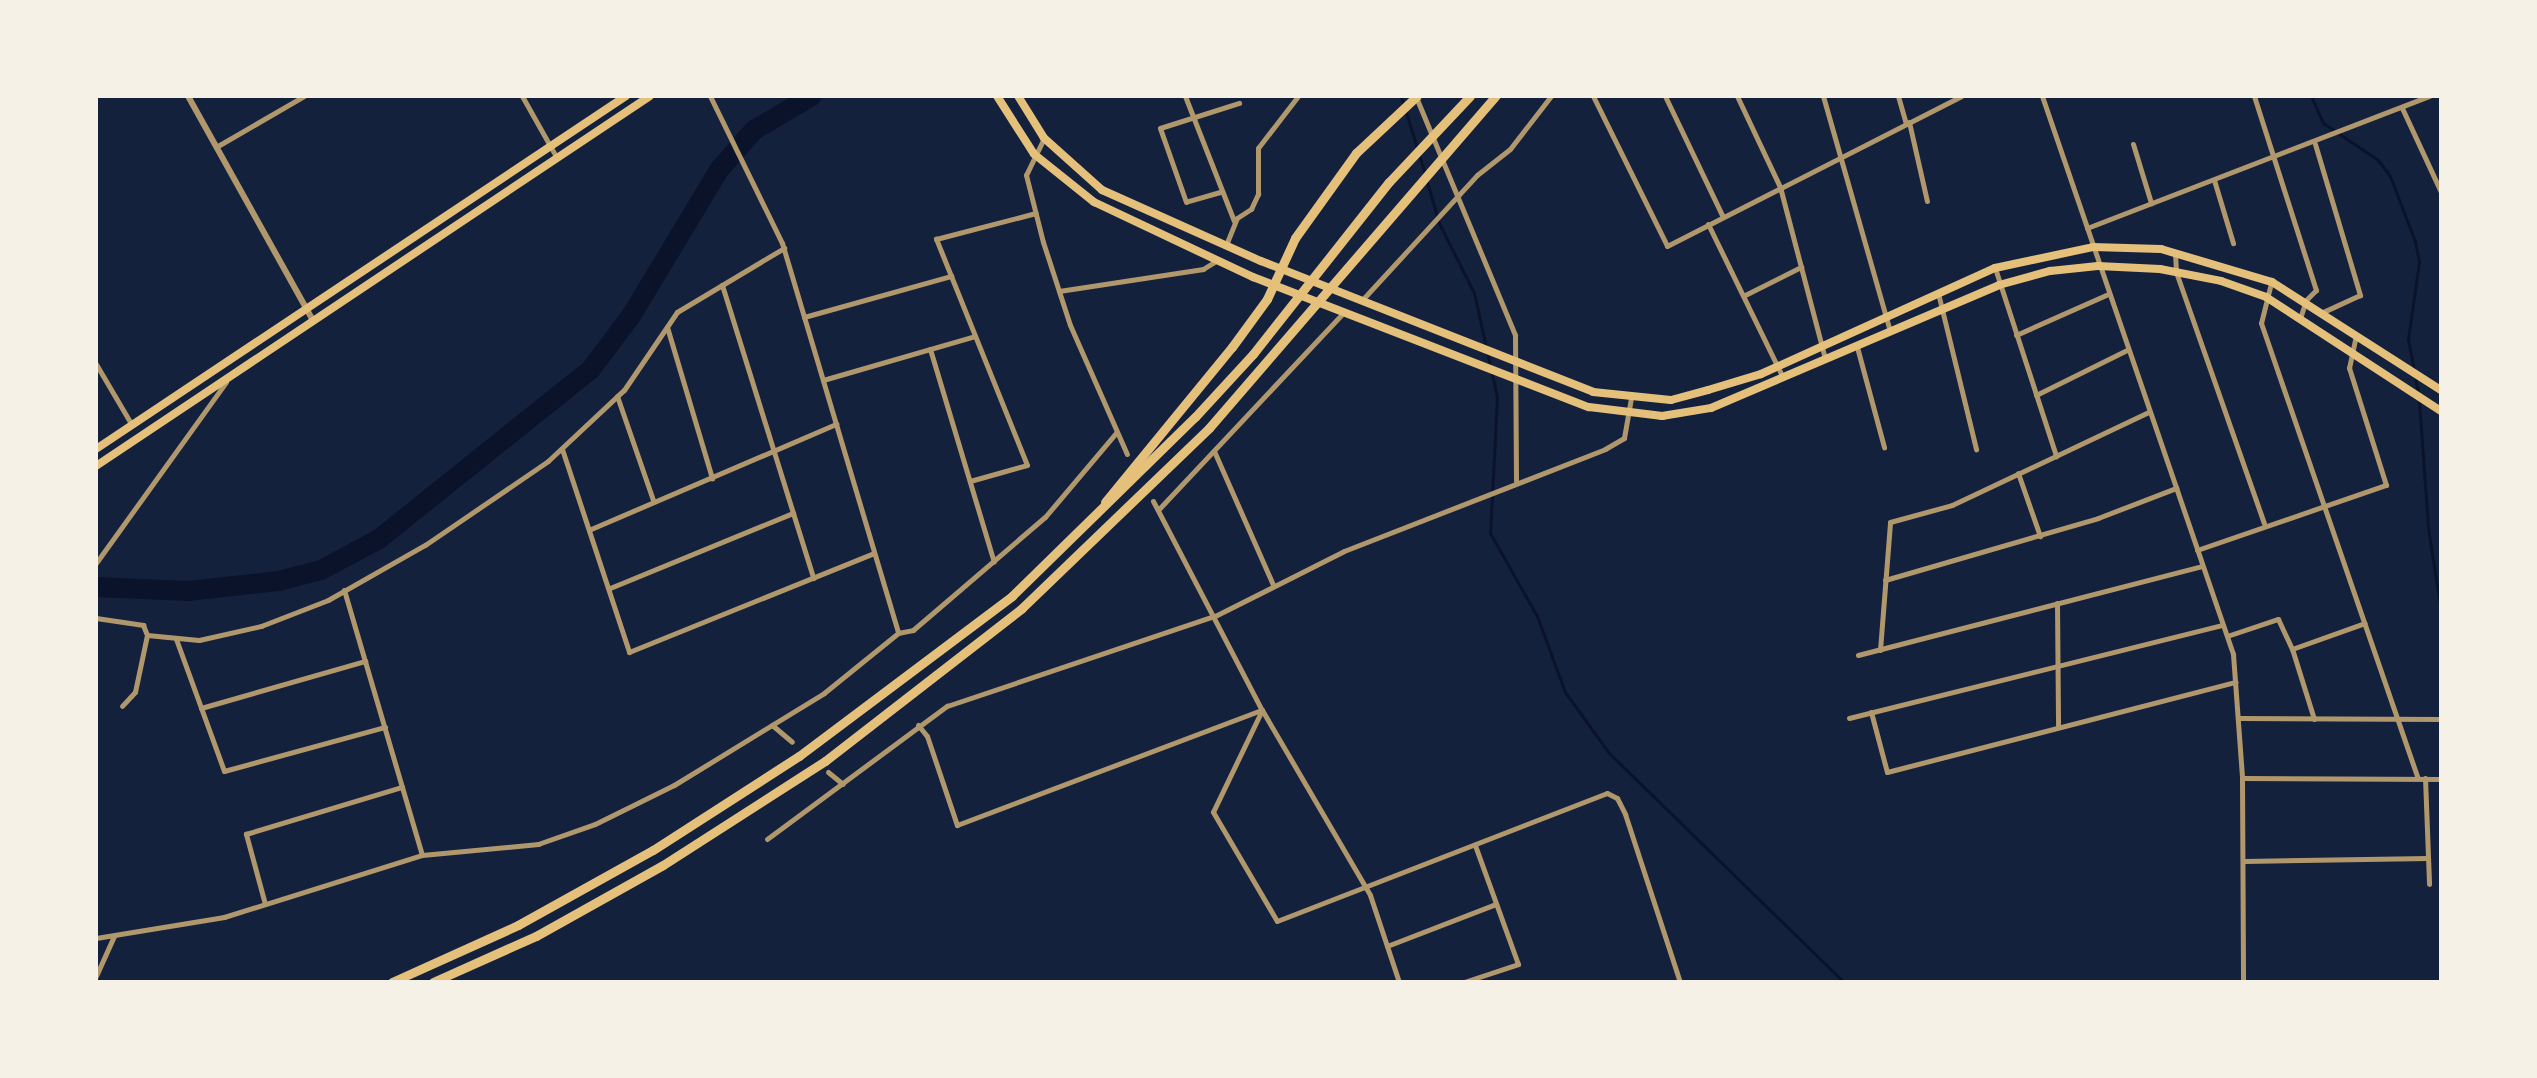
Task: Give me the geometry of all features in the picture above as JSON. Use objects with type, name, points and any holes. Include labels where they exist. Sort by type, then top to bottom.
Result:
[{"type":"highway","points":[[1075,538],[1232,347],[1267,299],[1295,238],[1356,153],[1416,96]]},
{"type":"highway","points":[[392,982],[518,925],[653,850],[786,765],[914,674],[1075,538],[1253,354],[1353,225],[1470,96]]},
{"type":"highway","points":[[433,982],[536,936],[663,865],[850,742],[1022,608],[1156,483],[1265,366],[1496,96]]},
{"type":"main road","points":[[96,449],[626,96]]},
{"type":"main road","points":[[96,466],[650,96]]},
{"type":"main road","points":[[997,96],[1034,154],[1094,202],[1217,261],[1516,382],[1589,407],[1629,414],[1711,408],[1999,285],[2050,271],[2098,266],[2176,272],[2266,297],[2441,411]]},
{"type":"main road","points":[[1018,96],[1044,138],[1102,190],[1226,246],[1593,392],[1671,400],[1778,366],[1995,268],[2093,247],[2175,252],[2272,282],[2306,300],[2441,390]]},
{"type":"street","points":[[188,96],[313,321]]},
{"type":"street","points":[[216,147],[304,96]]},
{"type":"street","points":[[522,96],[557,159]]},
{"type":"street","points":[[710,96],[784,248],[898,633]]},
{"type":"street","points":[[1185,96],[1220,192],[1235,223]]},
{"type":"street","points":[[1226,246],[1235,223],[1251,209],[1258,194],[1258,148],[1298,96]]},
{"type":"street","points":[[1416,96],[1515,335],[1516,481]]},
{"type":"street","points":[[1363,299],[1456,198],[1510,149],[1551,96]]},
{"type":"street","points":[[1593,96],[1667,246],[1839,155],[1961,96]]},
{"type":"street","points":[[1665,96],[1723,217]]},
{"type":"street","points":[[1737,96],[1780,187],[1824,345],[1825,360]]},
{"type":"street","points":[[1823,96],[1890,331]]},
{"type":"street","points":[[1898,96],[1908,123],[1927,201]]},
{"type":"street","points":[[2042,96],[2227,636],[2240,718],[2243,982]]},
{"type":"street","points":[[2254,96],[2271,160],[2316,290],[2306,300],[2300,318]]},
{"type":"street","points":[[2087,228],[2329,139],[2429,96]]},
{"type":"street","points":[[1220,192],[1186,202],[1160,128],[1239,103]]},
{"type":"street","points":[[2402,108],[2441,192]]},
{"type":"street","points":[[1044,138],[1026,175],[1059,291],[1127,454]]},
{"type":"street","points":[[2133,144],[2151,203]]},
{"type":"street","points":[[2315,144],[2360,295],[2323,312]]},
{"type":"street","points":[[2214,180],[2233,243]]},
{"type":"street","points":[[970,481],[1027,465],[936,239],[1036,213]]},
{"type":"street","points":[[1708,224],[1783,379]]},
{"type":"street","points":[[2441,239],[2441,247]]},
{"type":"street","points":[[147,635],[199,640],[261,626],[344,590],[425,545],[562,448],[617,396],[677,312],[784,248]]},
{"type":"street","points":[[2175,252],[2176,272],[2264,523]]},
{"type":"street","points":[[1059,291],[1203,269],[1217,261]]},
{"type":"street","points":[[1745,295],[1801,267]]},
{"type":"street","points":[[1995,268],[2056,456]]},
{"type":"street","points":[[804,317],[951,276]]},
{"type":"street","points":[[2272,282],[2261,323],[2397,719],[2421,778],[2429,884]]},
{"type":"street","points":[[722,285],[813,578]]},
{"type":"street","points":[[1937,292],[1976,449]]},
{"type":"street","points":[[2016,335],[2108,294]]},
{"type":"street","points":[[1158,510],[1343,313]]},
{"type":"street","points":[[667,327],[712,478]]},
{"type":"street","points":[[2197,550],[2264,523],[2386,485],[2349,368],[2349,349],[2357,335]]},
{"type":"street","points":[[823,380],[975,336]]},
{"type":"street","points":[[1857,346],[1884,447]]},
{"type":"street","points":[[930,349],[994,562]]},
{"type":"street","points":[[2036,395],[2127,350]]},
{"type":"street","points":[[96,364],[132,425]]},
{"type":"street","points":[[96,563],[231,375]]},
{"type":"street","points":[[617,396],[653,500]]},
{"type":"street","points":[[767,839],[947,706],[1215,616],[1273,585],[1624,438],[1631,398]]},
{"type":"street","points":[[1880,650],[1890,522],[1952,505],[2149,412]]},
{"type":"street","points":[[591,529],[836,424]]},
{"type":"street","points":[[96,938],[158,931],[265,904],[422,855],[538,844],[595,824],[674,785],[824,693],[898,633],[913,630],[1045,517],[1116,433]]},
{"type":"street","points":[[562,448],[629,652],[874,553]]},
{"type":"street","points":[[1214,451],[1273,585]]},
{"type":"street","points":[[2018,473],[2040,536]]},
{"type":"street","points":[[1885,580],[2040,536],[2176,488]]},
{"type":"street","points":[[1153,501],[1262,710],[1367,890],[1399,982]]},
{"type":"street","points":[[610,588],[793,513]]},
{"type":"street","points":[[1858,655],[2202,566]]},
{"type":"street","points":[[344,590],[422,855]]},
{"type":"street","points":[[2057,603],[2058,726]]},
{"type":"street","points":[[96,618],[143,625],[147,635],[135,692],[122,706]]},
{"type":"street","points":[[2227,636],[2278,619],[2292,649],[2314,719]]},
{"type":"street","points":[[2292,649],[2365,623]]},
{"type":"street","points":[[1849,718],[2058,663],[2223,625]]},
{"type":"street","points":[[176,639],[224,771],[385,727]]},
{"type":"street","points":[[201,708],[365,661]]},
{"type":"street","points":[[1871,712],[1887,772],[2236,682]]},
{"type":"street","points":[[918,725],[927,736],[957,825],[1262,710]]},
{"type":"street","points":[[1262,710],[1213,812],[1277,921],[1367,890],[1597,794],[1617,798],[1680,982]]},
{"type":"street","points":[[2240,718],[2441,719]]},
{"type":"street","points":[[772,725],[792,742]]},
{"type":"street","points":[[828,772],[843,784]]},
{"type":"street","points":[[2242,778],[2441,779]]},
{"type":"street","points":[[265,904],[246,834],[402,787]]},
{"type":"street","points":[[1464,982],[1518,964],[1475,845]]},
{"type":"street","points":[[2244,861],[2428,858]]},
{"type":"street","points":[[1387,946],[1496,904]]},
{"type":"street","points":[[96,976],[114,936]]},
{"type":"waterway","points":[[96,587],[188,591],[278,581],[321,570],[379,539],[591,369],[631,316],[719,170],[754,130],[812,96]]},
{"type":"waterway","points":[[1401,96],[1417,148]]},
{"type":"waterway","points":[[2311,96],[2323,123],[2378,160],[2390,176],[2415,241],[2419,262],[2408,339],[2414,370]]},
{"type":"waterway","points":[[1419,155],[1425,174]]},
{"type":"waterway","points":[[1427,182],[1439,223],[1474,293],[1497,397],[1490,533],[1537,616],[1565,692],[1609,753],[1844,982]]},
{"type":"waterway","points":[[2415,377],[2418,393]]},
{"type":"waterway","points":[[2419,401],[2428,528],[2441,611]]}]
